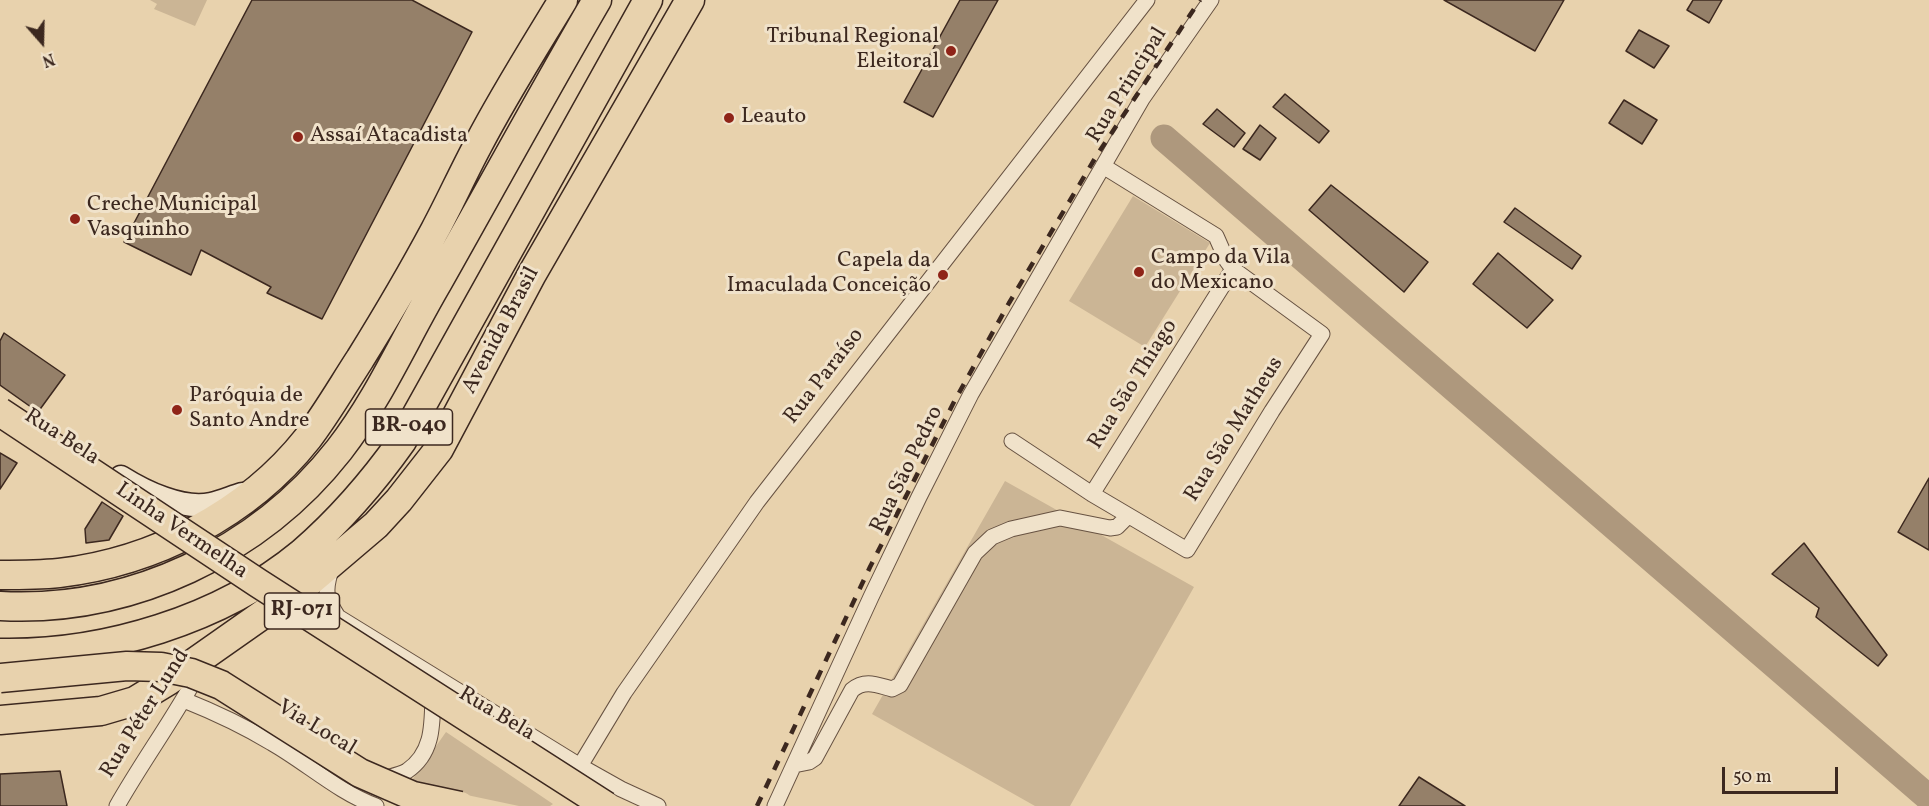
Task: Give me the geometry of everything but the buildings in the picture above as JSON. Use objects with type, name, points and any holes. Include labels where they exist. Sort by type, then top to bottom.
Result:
[{"type":"highway","points":[[0,575],[58,573],[93,568],[181,538],[234,507],[293,455],[322,419],[412,271],[479,143],[563,0]]},
{"type":"highway","name":"BR-040","points":[[0,606],[59,605],[89,601],[163,580],[244,539],[291,502],[318,476],[362,418],[392,367],[597,0]]},
{"type":"highway","name":"Avenida Brasil","points":[[0,653],[44,652],[87,647],[129,638],[172,625],[237,595],[272,574],[300,554],[346,511],[402,441],[648,0]]},
{"type":"highway","name":"Avenida Brasil","points":[[0,720],[101,711],[123,706],[154,690],[309,582],[376,525],[439,449],[532,274],[690,0]]},
{"type":"highway","points":[[346,511],[422,437],[516,281],[532,274]]},
{"type":"highway","name":"Linha Vermelha","points":[[0,412],[258,583],[606,806]]},
{"type":"highway","name":"Linha Vermelha","points":[[0,426],[170,540],[580,806]]},
{"type":"highway","points":[[0,678],[127,666],[161,667],[190,674],[221,685],[360,773],[413,796],[460,806]]},
{"type":"street","name":"Rua Paraíso","points":[[580,766],[624,693],[758,502],[1147,0]]},
{"type":"street","name":"Rua Principal","points":[[1103,166],[1142,99],[1211,0]]},
{"type":"street","points":[[1103,166],[1216,236],[1233,269]]},
{"type":"street","name":"Rua São Pedro","points":[[775,806],[918,497],[971,394],[1103,166]]},
{"type":"street","name":"Rua São Matheus","points":[[1128,516],[1187,550],[1272,411],[1323,334],[1233,269]]},
{"type":"street","name":"Rua São Thiago","points":[[1092,494],[1233,269]]},
{"type":"street","name":"Rua Bela","points":[[0,399],[143,491],[178,503],[209,505],[258,488]]},
{"type":"street","points":[[794,765],[809,762],[815,758],[852,690],[858,685],[866,682],[892,689],[900,685],[975,553],[992,537],[1011,529],[1060,518],[1110,528],[1117,527],[1128,516],[1012,441]]},
{"type":"street","points":[[335,560],[326,596],[338,617]]},
{"type":"street","name":"Rua Bela","points":[[267,611],[305,608],[338,617],[580,766],[658,806]]},
{"type":"street","name":"Rua Péter Lund","points":[[117,806],[215,647]]},
{"type":"street","points":[[348,793],[354,787],[405,772],[422,757],[431,736],[433,676]]},
{"type":"street","name":"Via Local","points":[[191,686],[217,693],[310,753],[366,785],[420,806]]},
{"type":"street","points":[[184,700],[271,742],[348,793],[376,806]]},
{"type":"shaded area","points":[[150,0],[207,0],[195,26],[154,9],[157,4]]},
{"type":"shaded area","name":"Campo da Vila do Mexicano","points":[[1133,196],[1210,243],[1145,347],[1069,301]]},
{"type":"shaded area","points":[[1005,481],[1194,587],[1070,806],[1035,806],[872,714]]},
{"type":"shaded area","points":[[446,732],[553,804],[550,806],[519,806],[410,783]]},
{"type":"waterway","points":[[1164,138],[1929,798]]},
{"type":"railway","points":[[757,806],[870,567],[955,400],[1009,303],[1097,155],[1200,0]]},
{"type":"place","name":"Tribunal Regional Eleitoral","points":[[951,51]]},
{"type":"place","name":"Leauto","points":[[729,118]]},
{"type":"place","name":"Assaí Atacadista","points":[[298,137]]},
{"type":"place","name":"Creche Municipal Vasquinho","points":[[75,219]]},
{"type":"place","name":"Campo da Vila do Mexicano","points":[[1139,272]]},
{"type":"place","name":"Capela da Imaculada Conceição","points":[[943,275]]},
{"type":"place","name":"Paróquia de Santo Andre","points":[[177,410]]}]
